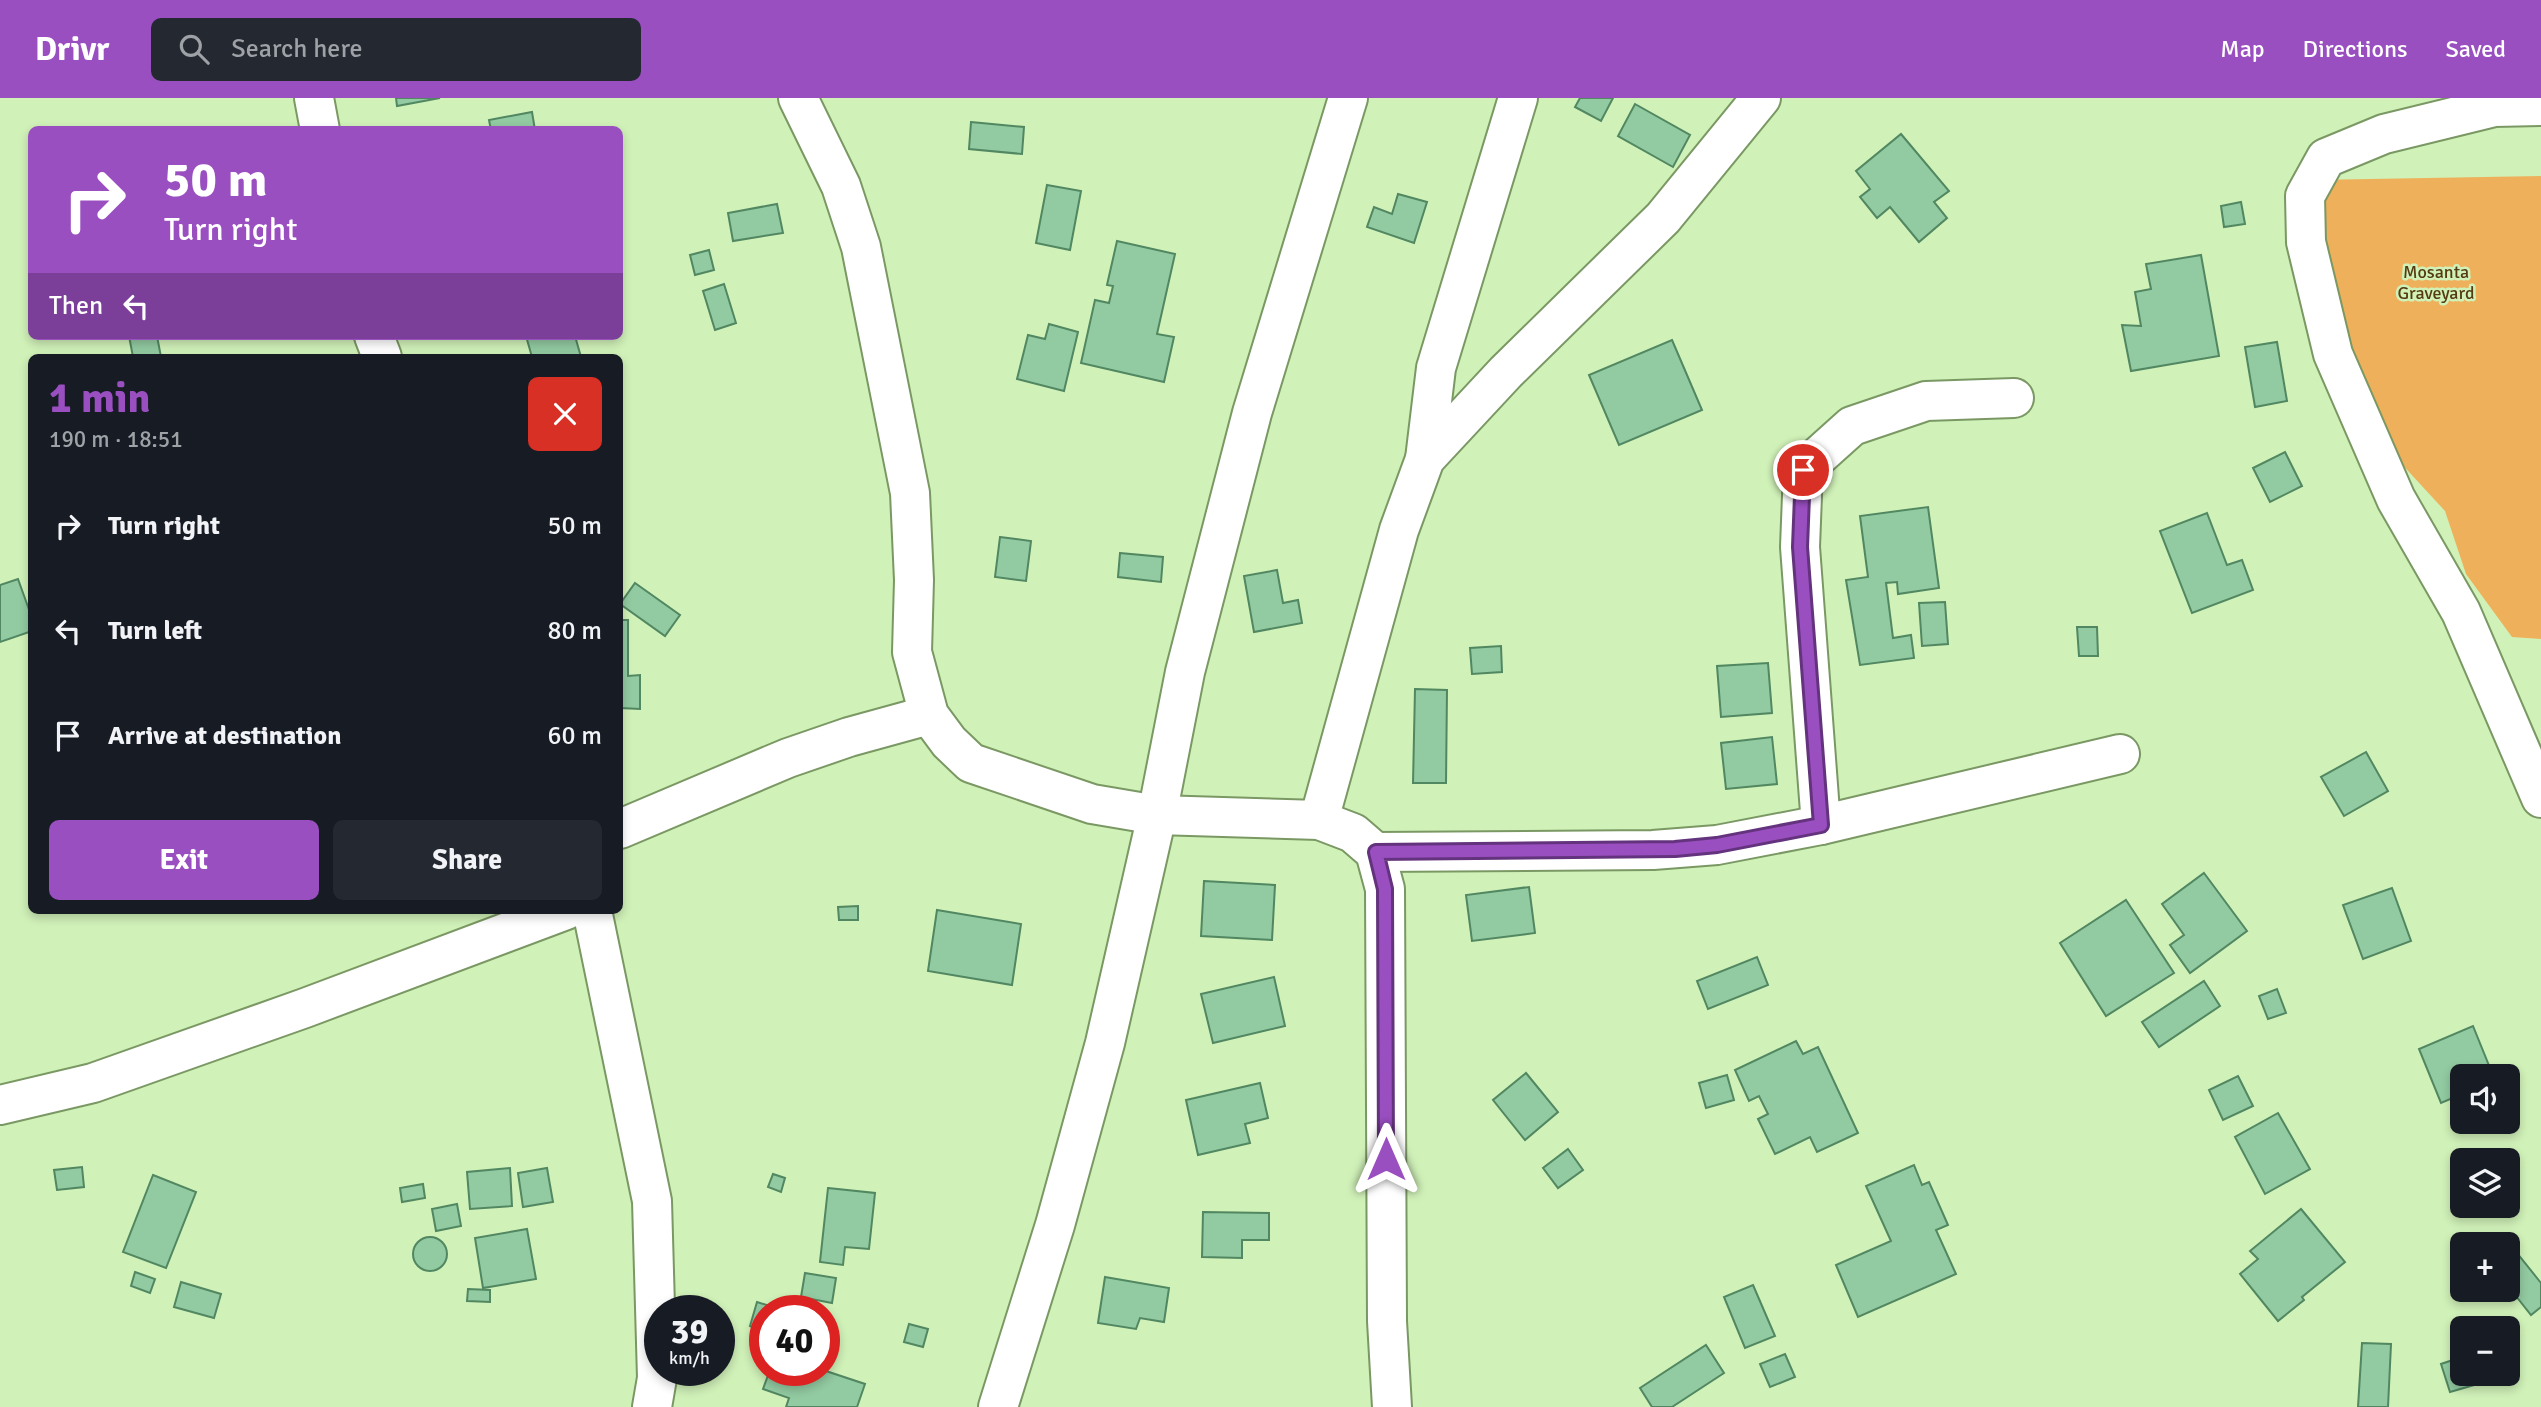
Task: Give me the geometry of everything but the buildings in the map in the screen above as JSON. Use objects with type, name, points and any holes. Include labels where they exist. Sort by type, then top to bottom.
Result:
[{"type":"street","points":[[314,98],[319,126]]},
{"type":"street","points":[[798,98],[841,186],[862,247],[910,493],[914,580],[912,652],[929,715],[971,763],[1092,804],[1157,815],[1319,820],[1353,833],[1376,852],[1385,889],[1387,1321],[1392,1407]]},
{"type":"street","points":[[998,1407],[1055,1225],[1105,1043],[1157,815],[1185,672],[1252,412],[1348,98]]},
{"type":"street","points":[[1319,820],[1399,530],[1424,459],[1436,368],[1518,98]]},
{"type":"street","points":[[1424,459],[1506,372],[1663,218],[1761,98]]},
{"type":"street","points":[[2541,106],[2494,107],[2384,134],[2326,158],[2305,197],[2306,242],[2333,354],[2396,499],[2461,612],[2541,799]]},
{"type":"street","points":[[1821,825],[1800,547],[1803,470],[1852,426],[1926,401],[2014,398]]},
{"type":"street","points":[[623,828],[788,758],[849,737],[929,715]]},
{"type":"street","points":[[1376,852],[1675,849],[1717,845],[1821,825],[2120,754]]},
{"type":"street","points":[[0,1105],[93,1083],[305,1008],[555,914]]},
{"type":"street","points":[[593,914],[652,1201],[657,1378],[652,1407]]},
{"type":"green space","name":"Mosanta Graveyard","points":[[2541,176],[2541,639],[2512,637],[2466,574],[2445,511],[2363,422],[2331,293],[2313,180]]},
{"type":"route","points":[[1386,1159],[1385,889],[1376,852],[1675,849],[1717,845],[1821,825],[1800,547],[1803,470]]}]
